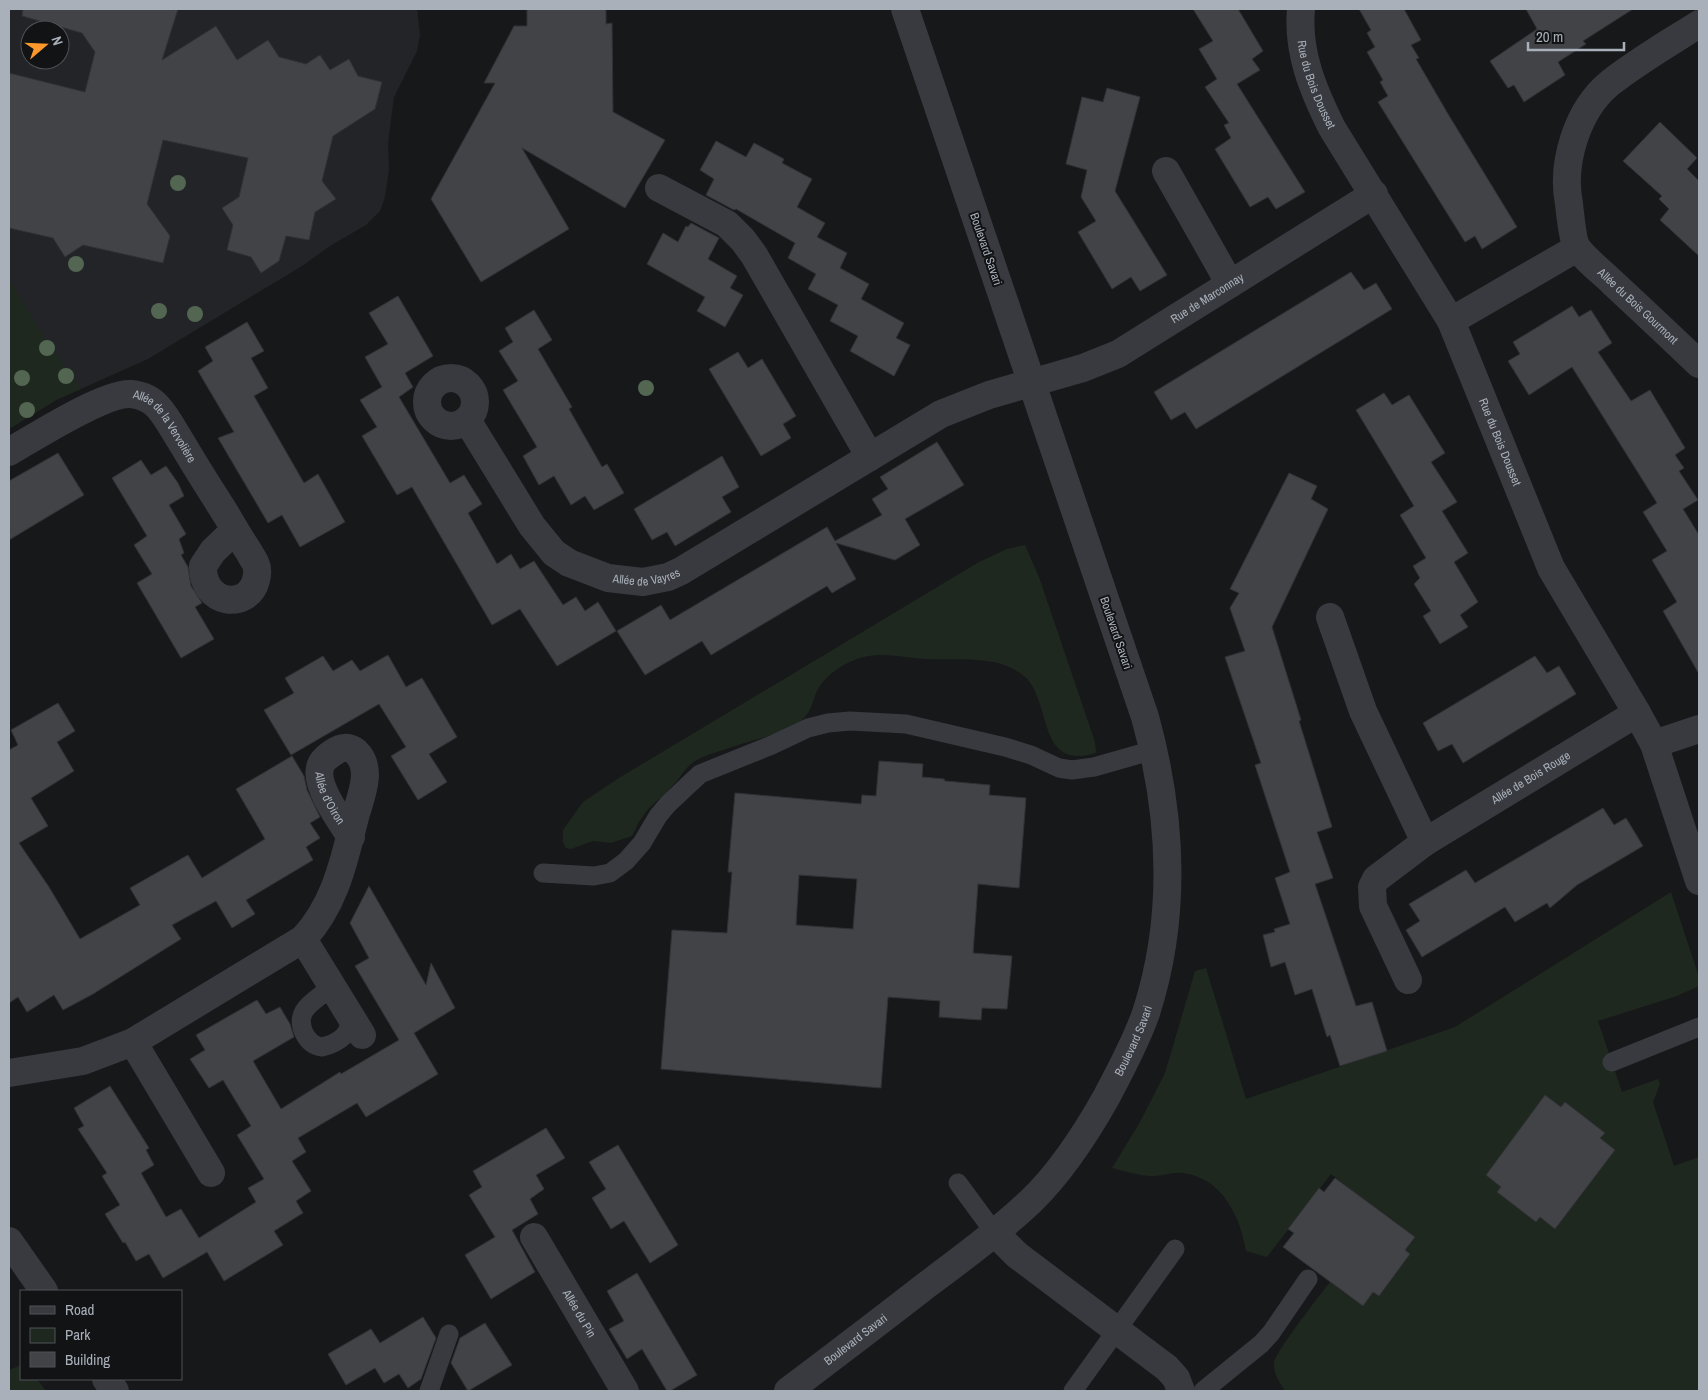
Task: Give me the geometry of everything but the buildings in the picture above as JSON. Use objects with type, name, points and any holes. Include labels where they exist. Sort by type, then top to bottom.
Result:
[{"type":"street","name":"Boulevard Savari","points":[[788,1391],[976,1248],[1032,1200],[1066,1160],[1099,1110],[1127,1058],[1146,1014],[1157,971],[1167,918],[1167,828],[1154,750],[904,9]]},
{"type":"street","name":"Rue du Bois Dousset","points":[[1301,9],[1300,28],[1302,46],[1312,85],[1332,128],[1451,321],[1552,568],[1654,744],[1699,882]]},
{"type":"street","points":[[1451,321],[1577,248],[1566,181],[1572,147],[1584,116],[1600,93],[1610,84],[1699,24]]},
{"type":"street","points":[[1166,171],[1230,284]]},
{"type":"street","points":[[659,188],[727,224],[743,240],[754,255],[870,457]]},
{"type":"street","name":"Rue de Marconnay","points":[[1031,383],[1083,368],[1118,354],[1374,194]]},
{"type":"street","name":"Allée du Bois Gourmont","points":[[1577,248],[1699,364]]},
{"type":"street","name":"Allée de Vayres","points":[[467,420],[532,526],[554,553],[569,563],[608,578],[643,582],[681,571],[942,414],[989,395],[1031,383]]},
{"type":"street","name":"Allée de la Vervolière","points":[[9,452],[68,418],[108,399],[125,394],[142,396],[159,408],[235,530]]},
{"type":"street","points":[[1330,617],[1363,711],[1425,842]]},
{"type":"street","name":"Allée de Bois Rouge","points":[[1408,980],[1373,906],[1372,887],[1376,879],[1384,871],[1425,842],[1637,713]]},
{"type":"street","points":[[1654,744],[1699,729]]},
{"type":"street","name":"Allée d'Oiron","points":[[9,1073],[83,1060],[133,1042],[303,939],[312,929],[330,898],[341,873],[350,837]]},
{"type":"street","points":[[303,939],[356,1025]]},
{"type":"street","points":[[133,1042],[211,1173]]},
{"type":"street","points":[[994,1232],[1017,1255],[1167,1368],[1176,1378],[1181,1391]]},
{"type":"street","name":"Allée du Pin","points":[[534,1237],[625,1391]]},
{"type":"street","points":[[9,1241],[43,1290]]},
{"type":"street","points":[[107,1380],[114,1391]]},
{"type":"lane","points":[[543,872],[580,876],[610,873],[626,861],[642,843],[658,816],[668,804],[700,774],[772,746],[808,728],[828,723],[850,721],[906,724],[1005,747],[1031,755],[1059,768],[1072,770],[1094,767],[1154,750]]},
{"type":"lane","points":[[332,986],[307,1007],[301,1017],[302,1026],[308,1039],[312,1044],[322,1047],[338,1041],[349,1031],[351,1023],[356,1025]]},
{"type":"lane","points":[[1612,1062],[1699,1027]]},
{"type":"lane","points":[[958,1183],[994,1232]]},
{"type":"lane","points":[[1073,1391],[1118,1331],[1175,1249]]},
{"type":"lane","points":[[1204,1391],[1261,1344],[1271,1333],[1308,1279]]},
{"type":"lane","points":[[429,1391],[449,1334]]},
{"type":"shaded area","points":[[9,9],[417,9],[420,35],[417,51],[394,97],[388,143],[389,169],[385,197],[380,211],[366,225],[330,246],[302,266],[148,359],[56,400],[9,429]]},
{"type":"green space","points":[[9,279],[40,331],[81,389],[56,400],[9,429]]},
{"type":"green space","points":[[1025,545],[1039,577],[1095,742],[1096,753],[1078,756],[1065,753],[1056,746],[1050,735],[1036,693],[1029,681],[1022,674],[1008,666],[976,660],[925,659],[887,655],[872,656],[850,662],[831,674],[817,691],[807,714],[794,726],[778,733],[710,754],[691,764],[646,812],[632,836],[611,843],[593,841],[571,849],[566,848],[563,842],[563,830],[583,802],[619,778],[979,562],[1007,549]]},
{"type":"green space","points":[[1671,892],[1699,977],[1699,986],[1677,996],[1598,1021],[1622,1092],[1658,1079],[1660,1084],[1653,1102],[1674,1166],[1699,1157],[1699,1391],[1285,1391],[1277,1378],[1275,1370],[1274,1363],[1277,1356],[1336,1274],[1338,1288],[1363,1306],[1373,1292],[1379,1296],[1410,1254],[1405,1250],[1414,1236],[1390,1218],[1383,1226],[1360,1197],[1331,1174],[1267,1257],[1246,1251],[1239,1225],[1227,1201],[1219,1191],[1197,1176],[1174,1173],[1149,1176],[1112,1168],[1140,1122],[1165,1073],[1195,971],[1206,968],[1246,1099],[1455,1027]]},
{"type":"green space","points":[[20,1365],[20,1380],[38,1380],[46,1391],[9,1391],[9,1370]]}]
